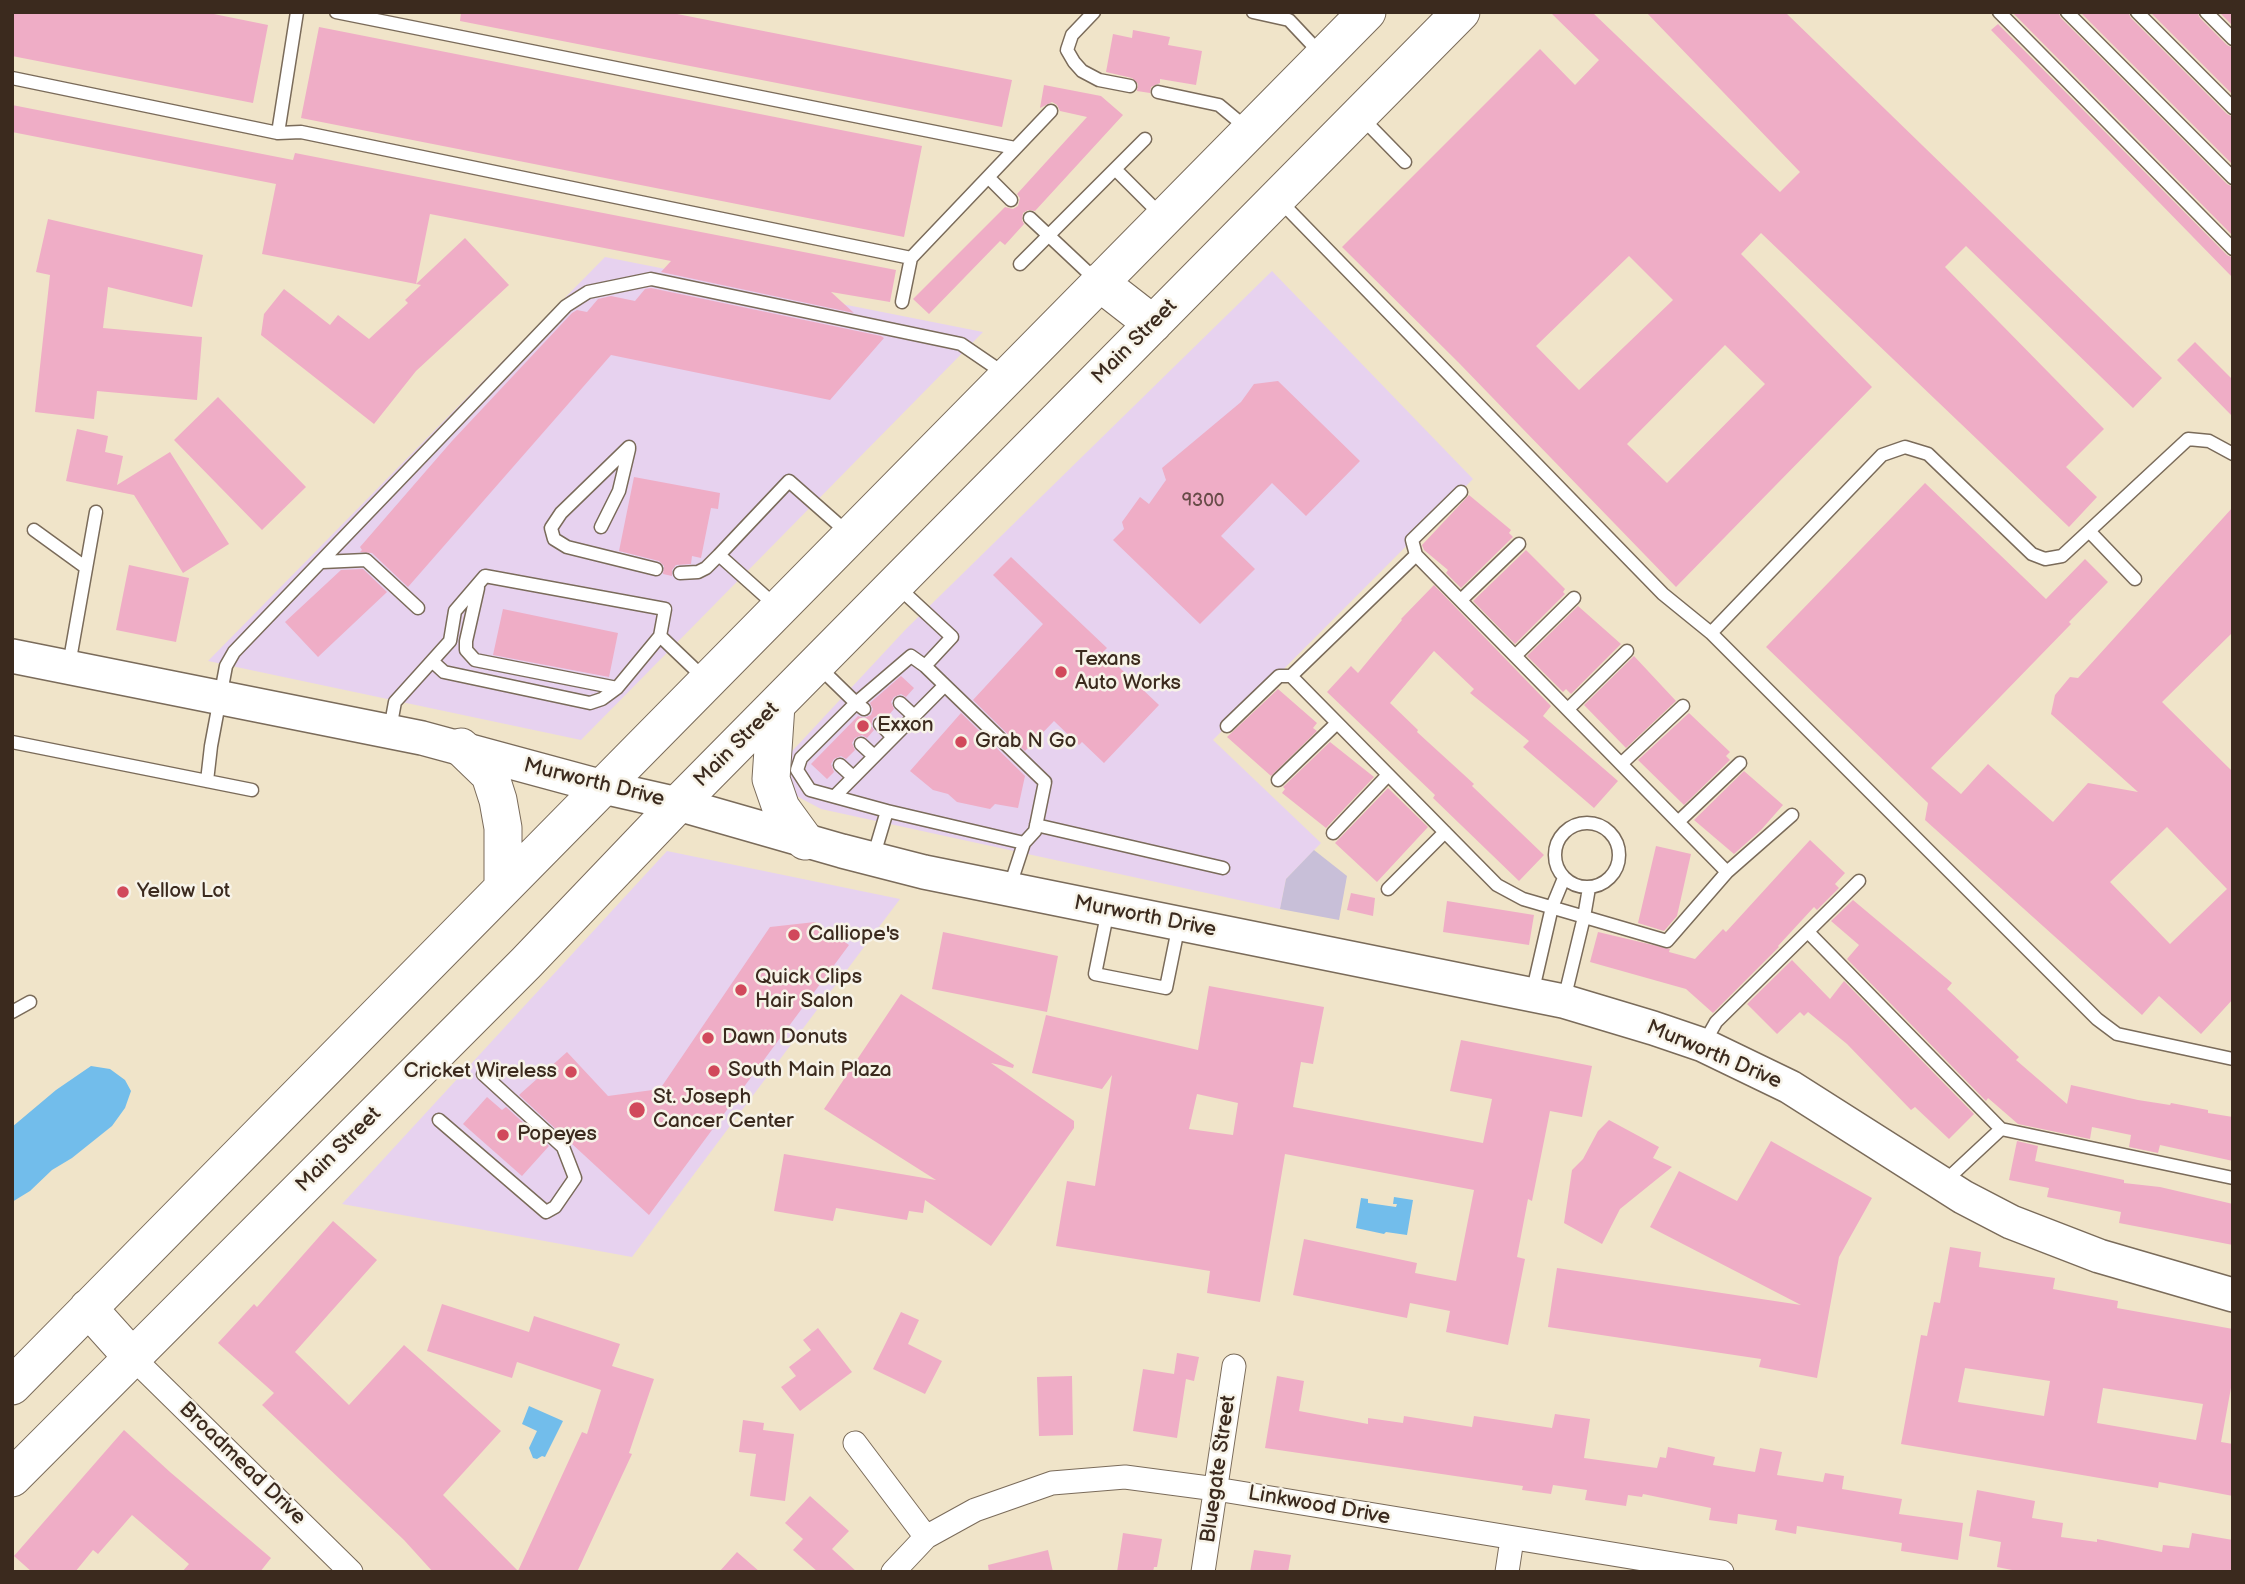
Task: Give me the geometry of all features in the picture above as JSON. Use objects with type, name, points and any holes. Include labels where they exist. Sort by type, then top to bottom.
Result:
[{"type":"main road","points":[[12,1385],[1367,12]]},
{"type":"main road","name":"Main Street","points":[[12,1478],[526,963],[678,804],[1461,12]]},
{"type":"main road","points":[[1099,282],[1153,324]]},
{"type":"main road","points":[[776,705],[771,779],[781,808],[805,841]]},
{"type":"main road","points":[[461,747],[490,775],[498,800],[503,828],[503,888]]},
{"type":"main road","points":[[89,1308],[132,1357]]},
{"type":"street","name":"Murworth Drive","points":[[12,656],[461,747],[923,872],[1548,997],[1703,1045],[1790,1087],[1942,1184],[2011,1222],[2099,1256],[2233,1295]]},
{"type":"street","name":"Broadmead Drive","points":[[132,1357],[351,1572]]},
{"type":"street","name":"Bluegate Street","points":[[1203,1572],[1234,1366]]},
{"type":"street","points":[[855,1443],[926,1538]]},
{"type":"street","name":"Linkwood Drive","points":[[893,1572],[926,1538],[975,1510],[1052,1483],[1125,1477],[1216,1489],[1722,1572]]},
{"type":"street","points":[[1507,1572],[1512,1539]]},
{"type":"lane","points":[[278,132],[298,12]]},
{"type":"lane","points":[[336,12],[1015,148]]},
{"type":"lane","points":[[1094,12],[1072,35],[1067,50],[1082,71],[1099,80],[1130,86]]},
{"type":"lane","points":[[1253,12],[1289,16],[1323,56]]},
{"type":"lane","points":[[1999,12],[2233,249]]},
{"type":"lane","points":[[2067,12],[2233,178]]},
{"type":"lane","points":[[2137,12],[2233,108]]},
{"type":"lane","points":[[2206,12],[2233,39]]},
{"type":"lane","points":[[12,78],[278,132],[301,132],[911,258]]},
{"type":"lane","points":[[1158,92],[1219,105],[1250,131]]},
{"type":"lane","points":[[902,302],[911,258],[1051,111]]},
{"type":"lane","points":[[1359,115],[1405,162]]},
{"type":"lane","points":[[1020,264],[1145,139]]},
{"type":"lane","points":[[1115,169],[1163,218]]},
{"type":"lane","points":[[988,177],[1011,200]]},
{"type":"lane","points":[[1277,199],[1663,594],[1711,633],[2097,1019],[2117,1034],[2233,1059]]},
{"type":"lane","points":[[1030,218],[1099,282]]},
{"type":"lane","points":[[207,781],[226,666],[234,652],[566,306],[587,292],[651,279],[951,341],[961,344],[1008,376]]},
{"type":"lane","points":[[1711,633],[1882,455],[1905,447],[1928,454],[2032,554],[2045,559],[2062,556],[2188,439],[2210,441],[2233,454]]},
{"type":"lane","points":[[601,527],[619,491],[629,447],[561,513],[551,528],[554,539],[567,547],[656,569]]},
{"type":"lane","points":[[680,573],[698,572],[706,568],[789,481],[850,536]]},
{"type":"lane","points":[[1461,492],[1412,540],[1416,555],[1727,872]]},
{"type":"lane","points":[[68,668],[96,512]]},
{"type":"lane","points":[[34,530],[86,567]]},
{"type":"lane","points":[[2090,531],[2135,579]]},
{"type":"lane","points":[[1461,600],[1520,544]]},
{"type":"lane","points":[[719,555],[778,608]]},
{"type":"lane","points":[[1227,726],[1279,676],[1291,676],[1416,555]]},
{"type":"lane","points":[[322,562],[366,560],[418,608]]},
{"type":"lane","points":[[390,732],[395,702],[450,641],[455,611],[485,576],[665,609],[660,636],[617,688],[602,699],[590,703],[444,672],[432,661]]},
{"type":"lane","points":[[479,584],[466,641],[466,650],[475,660],[617,688]]},
{"type":"lane","points":[[895,584],[952,637],[925,666]]},
{"type":"lane","points":[[1515,656],[1574,598]]},
{"type":"lane","points":[[660,636],[707,681]]},
{"type":"lane","points":[[1568,709],[1627,652]]},
{"type":"lane","points":[[1008,889],[1024,844],[1035,831],[1045,782],[925,666],[911,656],[820,747],[801,758],[797,770],[810,790],[1024,844]]},
{"type":"lane","points":[[817,665],[860,706]]},
{"type":"lane","points":[[1291,676],[1497,885],[1523,899],[1667,942],[1727,872],[1792,815]]},
{"type":"lane","points":[[835,796],[944,686]]},
{"type":"lane","points":[[900,703],[914,716]]},
{"type":"lane","points":[[1621,764],[1683,706]]},
{"type":"lane","points":[[1278,780],[1337,723]]},
{"type":"lane","points":[[880,724],[893,737]]},
{"type":"lane","points":[[12,742],[252,790]]},
{"type":"lane","points":[[861,744],[874,756]]},
{"type":"lane","points":[[1678,822],[1740,763]]},
{"type":"lane","points":[[840,765],[853,777]]},
{"type":"lane","points":[[1333,833],[1388,775]]},
{"type":"lane","points":[[873,859],[887,811]]},
{"type":"lane","points":[[1589,823],[1600,825],[1609,831],[1616,840],[1619,861],[1609,880],[1589,888],[1580,887],[1564,878],[1555,858],[1560,837],[1568,829],[1589,823]]},
{"type":"lane","points":[[1036,825],[1223,868]]},
{"type":"lane","points":[[1388,889],[1445,832]]},
{"type":"lane","points":[[1548,997],[1552,907],[1564,878]]},
{"type":"lane","points":[[1703,1045],[1716,1021],[1859,881]]},
{"type":"lane","points":[[1548,997],[1584,917],[1589,888]]},
{"type":"lane","points":[[1108,909],[1095,974],[1166,988],[1179,923]]},
{"type":"lane","points":[[1808,932],[2001,1129],[2233,1178]]},
{"type":"lane","points":[[12,1012],[30,1002]]},
{"type":"lane","points":[[439,1120],[546,1212],[555,1207],[575,1178],[563,1147],[483,1074]]},
{"type":"lane","points":[[1942,1184],[2001,1129]]},
{"type":"shaded area","points":[[605,257],[983,332],[581,740],[208,661]]},
{"type":"shaded area","points":[[1272,271],[1473,479],[1213,740],[1321,843],[1286,879],[1280,909],[821,809],[789,792],[781,763],[906,629]]},
{"type":"shaded area","points":[[1314,850],[1347,876],[1339,920],[1280,909],[1286,879]]},
{"type":"shaded area","points":[[667,851],[900,899],[632,1257],[342,1204]]},
{"type":"water","points":[[91,1066],[110,1069],[125,1080],[131,1091],[125,1108],[112,1126],[72,1158],[52,1170],[30,1191],[12,1202],[12,1127],[56,1090]]},
{"type":"water","points":[[1394,1197],[1413,1200],[1407,1235],[1384,1234],[1356,1228],[1361,1198],[1368,1199],[1368,1203],[1396,1207],[1397,1204],[1393,1204]]},
{"type":"water","points":[[529,1406],[563,1421],[545,1457],[537,1459],[533,1458],[529,1448],[537,1431],[522,1424]]},
{"type":"building","points":[[12,12],[204,12],[268,25],[253,103],[12,56]]},
{"type":"building","points":[[461,12],[667,12],[1012,80],[1002,127],[460,21]]},
{"type":"building","points":[[1550,12],[1592,12],[1780,192],[1800,172],[1646,12],[1785,12],[2162,378],[2133,408],[1966,246],[1945,267],[2104,429],[2066,467],[2097,497],[2069,527],[1761,233],[1741,254],[1872,387],[1676,587],[1458,362],[1342,247],[1540,49],[1575,85],[1599,60]],"holes":[[[1629,256],[1673,300],[1579,390],[1536,346]],[[1725,345],[1765,384],[1667,483],[1627,444]]]},
{"type":"building","points":[[2012,12],[2058,12],[2227,184],[2233,187],[2233,236]]},
{"type":"building","points":[[2080,12],[2128,12],[2227,114],[2233,117],[2233,165]]},
{"type":"building","points":[[2150,12],[2197,12],[2227,45],[2233,48],[2233,95]]},
{"type":"building","points":[[2219,12],[2233,12],[2233,26]]},
{"type":"building","points":[[1998,24],[2227,255],[2233,258],[2233,278],[1991,30]]},
{"type":"building","points":[[319,27],[922,146],[904,237],[301,118]]},
{"type":"building","points":[[1133,30],[1170,37],[1168,45],[1202,51],[1196,85],[1160,79],[1160,83],[1151,87],[1150,93],[1137,91],[1138,84],[1132,78],[1106,72],[1113,34],[1132,38]]},
{"type":"building","points":[[1044,85],[1101,96],[1123,115],[1035,211],[1028,210],[1023,213],[1024,224],[1005,245],[1000,241],[929,314],[913,299],[1005,207],[1013,209],[1018,206],[1020,198],[1017,194],[1087,117],[1060,111],[1052,102],[1040,108]]},
{"type":"building","points":[[12,105],[293,160],[295,153],[896,270],[890,302],[831,292],[854,313],[661,272],[671,261],[430,214],[416,284],[262,254],[276,184],[12,132]]},
{"type":"building","points":[[48,219],[203,255],[192,307],[108,287],[103,328],[202,337],[197,400],[97,391],[94,419],[35,412],[50,275],[36,272]]},
{"type":"building","points":[[465,238],[509,285],[416,371],[374,424],[261,335],[264,314],[284,289],[330,325],[338,315],[369,339],[408,303],[405,300],[421,285],[416,284]]},
{"type":"building","points":[[651,288],[884,338],[830,400],[611,355],[408,587],[372,553],[360,552],[360,547],[452,441],[572,313],[577,310],[587,312],[598,299],[611,296],[635,301],[645,289]]},
{"type":"building","points":[[2195,342],[2233,380],[2233,417],[2177,360]]},
{"type":"building","points":[[1278,381],[1360,461],[1306,516],[1272,483],[1221,536],[1255,569],[1200,624],[1113,540],[1124,529],[1122,522],[1140,497],[1149,504],[1166,480],[1162,468],[1241,402],[1254,384]]},
{"type":"building","points":[[218,397],[306,487],[262,530],[174,440]]},
{"type":"building","points":[[77,429],[108,436],[105,452],[123,456],[117,485],[170,452],[229,544],[183,573],[134,495],[66,481]]},
{"type":"building","points":[[634,477],[720,493],[718,509],[711,508],[701,558],[692,556],[691,564],[676,565],[672,576],[663,574],[664,566],[659,561],[619,551]]},
{"type":"building","points":[[1925,483],[2046,599],[2085,559],[2108,582],[2069,622],[2071,624],[1931,768],[1961,794],[1988,764],[2053,822],[2088,783],[2138,792],[2051,714],[2055,695],[2070,677],[2078,678],[2233,507],[2233,632],[2162,702],[2233,772],[2233,999],[2201,1034],[2159,996],[2142,1015],[1925,820],[1928,803],[1766,647]],"holes":[[[2167,827],[2227,889],[2170,944],[2110,882]]]},
{"type":"building","points":[[1469,495],[1511,530],[1509,533],[1513,537],[1461,588],[1446,573],[1448,570],[1424,550],[1422,545]]},
{"type":"building","points":[[1526,550],[1565,589],[1565,594],[1515,644],[1473,601]]},
{"type":"building","name":"Texans Auto Works","points":[[1011,557],[1107,648],[1103,652],[1159,705],[1104,763],[1082,742],[1079,745],[1054,721],[1025,751],[973,700],[1043,624],[993,575]]},
{"type":"building","points":[[129,565],[189,578],[176,642],[116,630]]},
{"type":"building","points":[[363,569],[387,592],[318,657],[285,622],[341,570]]},
{"type":"building","points":[[1434,585],[1551,706],[1543,716],[1618,781],[1594,808],[1523,747],[1529,741],[1470,693],[1474,689],[1434,651],[1390,703],[1544,855],[1519,881],[1433,798],[1435,795],[1327,692],[1351,666],[1358,673],[1401,619]]},
{"type":"building","points":[[1578,606],[1621,644],[1571,694],[1566,689],[1563,692],[1527,656]]},
{"type":"building","points":[[503,609],[618,633],[609,677],[493,655]]},
{"type":"building","points":[[1634,656],[1676,701],[1626,748],[1584,705]]},
{"type":"building","name":"Exxon","points":[[901,676],[914,688],[906,697],[901,694],[894,697],[891,702],[894,709],[886,718],[878,715],[873,718],[871,726],[874,730],[867,738],[862,735],[855,738],[852,743],[855,750],[846,759],[841,756],[834,759],[831,764],[834,772],[827,779],[811,764],[858,716],[864,718],[871,715],[873,709],[870,703]]},
{"type":"building","points":[[1278,689],[1317,723],[1313,728],[1317,731],[1271,776],[1227,737]]},
{"type":"building","name":"Grab N Go","points":[[961,713],[1025,776],[1018,808],[995,804],[990,809],[957,802],[948,794],[933,790],[910,771]]},
{"type":"building","points":[[1689,713],[1730,752],[1726,756],[1730,760],[1684,805],[1638,760]]},
{"type":"building","points":[[1330,742],[1374,777],[1326,828],[1282,793],[1285,789],[1283,787]]},
{"type":"building","points":[[1744,771],[1783,805],[1761,830],[1734,854],[1694,820]]},
{"type":"building","points":[[1388,788],[1428,827],[1377,882],[1335,843]]},
{"type":"building","points":[[1810,840],[1845,873],[1835,884],[1839,888],[1817,910],[1814,907],[1779,947],[1713,1013],[1686,989],[1590,962],[1598,932],[1670,949],[1669,952],[1695,959],[1723,929],[1726,932]]},
{"type":"building","points":[[1656,846],[1691,854],[1677,916],[1664,931],[1638,923]]},
{"type":"building","points":[[1351,893],[1375,898],[1373,916],[1347,910]]},
{"type":"building","points":[[1853,900],[1952,983],[1947,989],[2019,1057],[2016,1060],[2067,1104],[2071,1085],[2233,1117],[2233,1161],[2160,1145],[2158,1153],[2129,1147],[2131,1135],[2092,1127],[2090,1139],[2018,1124],[1988,1098],[1986,1101],[1847,959],[1859,945],[1831,921]]},
{"type":"building","points":[[1447,901],[1534,915],[1529,945],[1443,932]]},
{"type":"building","name":"South Main Plaza","points":[[815,922],[849,945],[649,1215],[519,1095],[567,1052],[608,1096],[660,1089],[770,927]]},
{"type":"building","points":[[943,932],[1058,956],[1047,1012],[932,989]]},
{"type":"building","points":[[1792,960],[1830,999],[1844,981],[1974,1114],[1949,1139],[1915,1107],[1911,1110],[1847,1044],[1808,1012],[1804,1016],[1800,1012],[1777,1034],[1747,1004]]},
{"type":"building","points":[[1209,986],[1324,1007],[1313,1064],[1301,1062],[1293,1107],[1483,1143],[1492,1099],[1450,1091],[1461,1040],[1592,1066],[1582,1117],[1550,1111],[1532,1201],[1528,1199],[1517,1257],[1525,1259],[1508,1345],[1446,1332],[1450,1311],[1410,1303],[1407,1318],[1293,1295],[1304,1239],[1417,1263],[1415,1273],[1456,1281],[1474,1190],[1285,1154],[1260,1302],[1207,1293],[1210,1271],[1056,1246],[1067,1181],[1095,1186],[1112,1075],[1102,1089],[1032,1073],[1046,1015],[1198,1050]],"holes":[[[1197,1094],[1238,1103],[1233,1135],[1189,1129]]]},
{"type":"building","points":[[901,994],[1014,1065],[1013,1068],[991,1063],[1074,1121],[1074,1128],[991,1246],[925,1200],[923,1213],[909,1211],[907,1220],[836,1208],[833,1221],[774,1211],[784,1154],[936,1180],[824,1109]]},
{"type":"building","points":[[487,1097],[502,1110],[506,1107],[549,1146],[522,1176],[463,1124]]},
{"type":"building","points":[[1609,1120],[1659,1147],[1653,1158],[1672,1167],[1620,1209],[1602,1244],[1564,1223],[1572,1170],[1583,1159],[1598,1131]]},
{"type":"building","points":[[1771,1141],[1872,1198],[1839,1257],[1817,1378],[1759,1367],[1761,1359],[1548,1327],[1557,1268],[1801,1305],[1650,1227],[1679,1171],[1737,1201]]},
{"type":"building","points":[[2017,1141],[2038,1146],[2035,1161],[2124,1180],[2124,1183],[2160,1187],[2233,1204],[2233,1245],[2119,1223],[2121,1212],[2047,1197],[2049,1188],[2009,1180]]},
{"type":"building","points":[[333,1221],[377,1260],[295,1352],[349,1405],[404,1345],[501,1431],[443,1495],[518,1571],[582,1432],[587,1434],[601,1390],[517,1362],[512,1378],[427,1351],[442,1304],[529,1332],[534,1316],[620,1344],[612,1366],[654,1379],[629,1453],[632,1454],[577,1572],[433,1572],[404,1540],[262,1405],[274,1393],[218,1343],[254,1304],[257,1307]]},
{"type":"building","points":[[1950,1247],[1981,1252],[1979,1267],[2055,1278],[2053,1289],[2118,1301],[2117,1308],[2233,1329],[2233,1377],[2221,1442],[2233,1444],[2233,1496],[2159,1482],[2158,1488],[1901,1444],[1921,1335],[1927,1336],[1934,1302],[1940,1303]],"holes":[[[1965,1368],[2050,1381],[2044,1416],[1958,1402]],[[2103,1388],[2203,1404],[2196,1440],[2097,1423]]]},
{"type":"building","points":[[901,1312],[919,1320],[908,1344],[942,1361],[925,1394],[873,1369]]},
{"type":"building","points":[[818,1328],[852,1372],[800,1411],[781,1387],[796,1376],[789,1367],[811,1350],[803,1340]]},
{"type":"building","points":[[1177,1353],[1199,1357],[1194,1381],[1186,1379],[1177,1438],[1133,1431],[1143,1369],[1174,1374]]},
{"type":"building","points":[[1072,1376],[1073,1435],[1039,1436],[1037,1377]]},
{"type":"building","points":[[1277,1376],[1304,1381],[1299,1411],[1368,1424],[1368,1418],[1403,1423],[1404,1416],[1472,1427],[1474,1416],[1552,1428],[1555,1414],[1590,1419],[1584,1458],[1657,1468],[1660,1457],[1666,1458],[1668,1447],[1715,1457],[1713,1465],[1755,1472],[1760,1448],[1782,1452],[1777,1475],[1823,1482],[1825,1473],[1844,1476],[1842,1489],[1902,1499],[1899,1514],[1963,1523],[1958,1560],[1901,1551],[1902,1543],[1797,1526],[1796,1534],[1775,1530],[1777,1520],[1738,1514],[1737,1524],[1709,1520],[1711,1508],[1643,1494],[1642,1497],[1628,1495],[1626,1506],[1585,1500],[1587,1490],[1553,1485],[1551,1494],[1522,1490],[1523,1486],[1265,1448]]},
{"type":"building","points":[[743,1420],[764,1423],[763,1430],[794,1434],[785,1501],[750,1496],[756,1454],[739,1452]]},
{"type":"building","points":[[124,1430],[271,1558],[260,1572],[182,1572],[189,1564],[132,1515],[98,1554],[93,1550],[75,1572],[32,1572],[14,1556]]},
{"type":"building","points":[[1977,1490],[2035,1501],[2032,1518],[2063,1523],[2061,1537],[2097,1542],[2097,1539],[2162,1552],[2163,1545],[2189,1548],[2192,1533],[2233,1540],[2233,1572],[2022,1572],[1997,1567],[2001,1542],[1969,1536]]},
{"type":"building","points":[[810,1496],[849,1531],[832,1549],[857,1572],[818,1572],[793,1550],[803,1539],[785,1523]]},
{"type":"building","points":[[1123,1533],[1162,1539],[1157,1567],[1154,1567],[1153,1572],[1117,1572]]},
{"type":"building","points":[[1048,1550],[1053,1572],[989,1572],[988,1565]]},
{"type":"building","points":[[1254,1550],[1291,1555],[1288,1572],[1250,1572]]},
{"type":"building","points":[[737,1552],[760,1572],[719,1572]]},
{"type":"place","name":"Texans Auto Works","points":[[1061,672]]},
{"type":"place","name":"Exxon","points":[[863,726]]},
{"type":"place","name":"Grab N Go","points":[[961,742]]},
{"type":"place","name":"Yellow Lot","points":[[123,892]]},
{"type":"place","name":"Calliope's","points":[[794,935]]},
{"type":"place","name":"Quick Clips Hair Salon","points":[[741,990]]},
{"type":"place","name":"Dawn Donuts","points":[[708,1038]]},
{"type":"place","name":"South Main Plaza","points":[[714,1071]]},
{"type":"place","name":"Cricket Wireless","points":[[571,1072]]},
{"type":"place","name":"St. Joseph Cancer Center","points":[[637,1110]]},
{"type":"place","name":"Popeyes","points":[[503,1135]]}]
